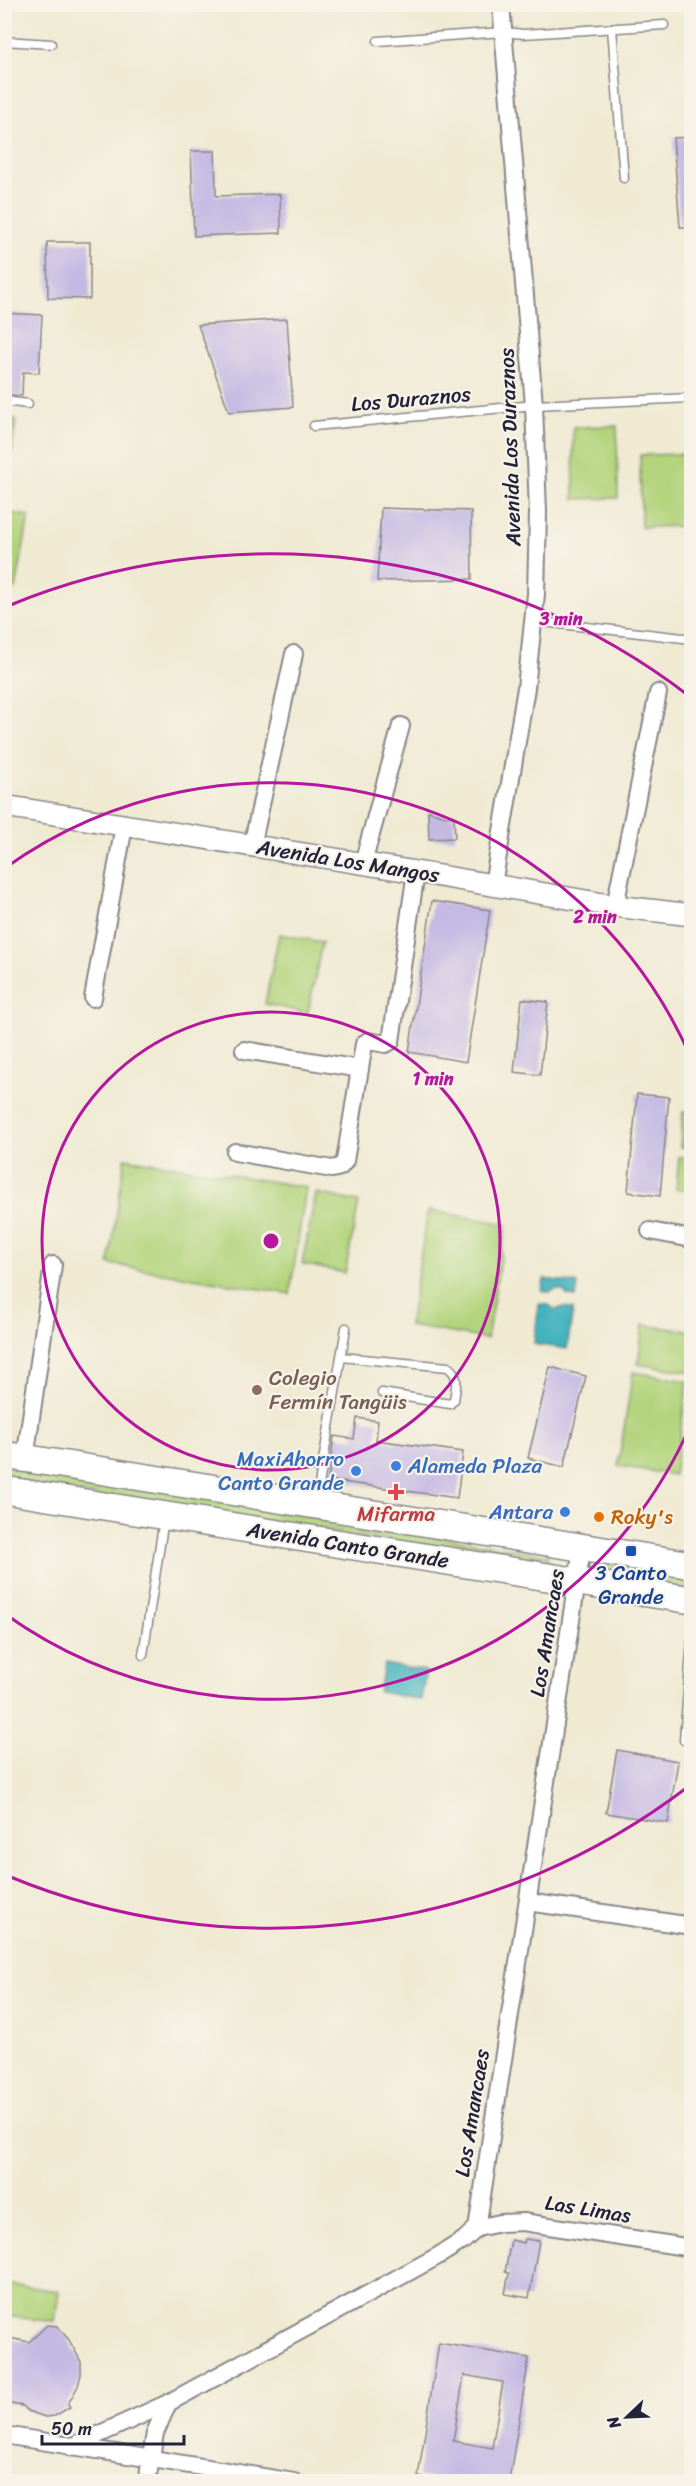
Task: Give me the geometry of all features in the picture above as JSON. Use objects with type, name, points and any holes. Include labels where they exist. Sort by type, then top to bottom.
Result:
[{"type":"main road","name":"Avenida Canto Grande","points":[[15,1457],[692,1565]]},
{"type":"main road","name":"Avenida Canto Grande","points":[[4,1490],[692,1600]]},
{"type":"street","name":"Avenida Los Duraznos","points":[[493,885],[526,688],[534,621],[538,513],[534,405],[501,4]]},
{"type":"street","points":[[252,846],[294,654]]},
{"type":"street","points":[[615,906],[658,693]]},
{"type":"street","points":[[363,863],[401,726]]},
{"type":"street","name":"Avenida Los Mangos","points":[[4,806],[615,906],[692,915]]},
{"type":"street","points":[[93,998],[124,826]]},
{"type":"street","points":[[235,1152],[332,1169],[340,1167],[345,1161],[364,1044],[368,1041],[386,1044],[391,1041],[416,872]]},
{"type":"street","points":[[244,1050],[360,1069]]},
{"type":"street","points":[[650,1231],[692,1239]]},
{"type":"street","points":[[15,1457],[53,1265]]},
{"type":"street","name":"Los Amancaes","points":[[477,2228],[579,1583],[582,1549]]},
{"type":"street","points":[[528,1902],[692,1926]]},
{"type":"street","name":"Las Limas","points":[[477,2228],[500,2223],[524,2222],[692,2248]]},
{"type":"street","points":[[71,2447],[168,2403],[438,2256],[464,2240],[477,2228]]},
{"type":"street","points":[[147,2481],[155,2433],[168,2403]]},
{"type":"street","points":[[4,2436],[294,2481]]},
{"type":"lane","points":[[378,41],[503,32],[524,34],[664,25]]},
{"type":"lane","points":[[612,28],[624,178]]},
{"type":"lane","points":[[4,41],[51,45]]},
{"type":"lane","name":"Los Duraznos","points":[[314,426],[534,405],[692,398]]},
{"type":"lane","points":[[4,401],[28,404]]},
{"type":"lane","points":[[534,621],[692,639]]},
{"type":"lane","points":[[315,1505],[346,1328]]},
{"type":"lane","points":[[340,1357],[448,1367],[455,1372],[457,1379],[454,1400],[450,1404],[382,1393]]},
{"type":"lane","points":[[144,1654],[165,1515]]},
{"type":"lane","points":[[684,1740],[692,1640]]},
{"type":"green space","points":[[5,417],[16,419],[8,482],[4,482]]},
{"type":"green space","points":[[617,426],[618,498],[574,499],[573,427]]},
{"type":"green space","points":[[684,454],[685,526],[641,527],[640,455]]},
{"type":"green space","points":[[4,512],[29,516],[16,589],[5,587]]},
{"type":"green space","points":[[279,934],[322,942],[308,1013],[265,1004]]},
{"type":"green space","points":[[683,1112],[691,1113],[691,1148],[680,1147]]},
{"type":"green space","points":[[679,1157],[691,1158],[691,1191],[676,1189]]},
{"type":"green space","points":[[125,1158],[306,1187],[290,1294],[109,1264]]},
{"type":"green space","points":[[316,1193],[359,1202],[345,1273],[302,1264]]},
{"type":"green space","points":[[428,1210],[506,1224],[487,1339],[409,1326]]},
{"type":"green space","points":[[643,1325],[691,1331],[691,1372],[638,1364]]},
{"type":"green space","points":[[633,1372],[688,1381],[674,1475],[618,1466]]},
{"type":"green space","points":[[691,1405],[691,1478],[680,1476]]},
{"type":"green space","points":[[4,1465],[548,1555],[547,1565],[5,1482]]},
{"type":"green space","points":[[605,1564],[691,1577],[691,1593],[604,1578],[601,1570]]},
{"type":"green space","points":[[5,2284],[59,2291],[55,2322],[5,2316]]},
{"type":"water","points":[[544,1279],[578,1284],[576,1297],[556,1289],[550,1292],[542,1291]]},
{"type":"water","points":[[539,1304],[549,1305],[555,1310],[564,1307],[573,1309],[567,1349],[534,1344]]},
{"type":"water","points":[[384,1664],[426,1671],[421,1700],[379,1692]]},
{"type":"building","points":[[692,137],[692,227],[680,227],[673,138]]},
{"type":"building","points":[[191,151],[215,151],[216,196],[280,194],[281,233],[194,236]]},
{"type":"building","points":[[47,242],[90,242],[90,299],[48,298]]},
{"type":"building","points":[[4,313],[42,315],[39,373],[23,372],[22,396],[4,394]]},
{"type":"building","points":[[287,319],[293,407],[229,412],[198,325]]},
{"type":"building","points":[[381,508],[471,511],[472,579],[377,581]]},
{"type":"building","points":[[428,811],[454,818],[455,838],[429,839]]},
{"type":"building","points":[[432,901],[490,910],[466,1062],[409,1052]]},
{"type":"building","points":[[522,999],[548,1002],[540,1075],[514,1072]]},
{"type":"building","points":[[637,1094],[669,1097],[660,1196],[628,1192]]},
{"type":"building","points":[[550,1367],[586,1376],[564,1467],[528,1458]]},
{"type":"building","name":"Alameda Plaza","points":[[357,1418],[378,1421],[376,1440],[463,1452],[457,1498],[328,1480],[334,1436],[354,1439]]},
{"type":"building","points":[[617,1750],[678,1761],[668,1823],[606,1813]]},
{"type":"building","points":[[525,2239],[539,2241],[529,2298],[505,2294],[509,2273],[505,2272],[511,2240],[524,2243]]},
{"type":"building","points":[[47,2325],[57,2326],[69,2340],[81,2362],[81,2374],[78,2386],[68,2404],[70,2407],[55,2416],[45,2417],[28,2411],[23,2406],[4,2403],[4,2337],[29,2342]]},
{"type":"building","points":[[439,2343],[529,2358],[509,2481],[445,2481],[418,2477]],"holes":[[[464,2375],[503,2382],[492,2448],[453,2441]]]},
{"type":"place","name":"Colegio Fermín Tangüis","points":[[257,1390]]},
{"type":"place","name":"Alameda Plaza","points":[[396,1466]]},
{"type":"place","name":"MaxiAhorro Canto Grande","points":[[356,1471]]},
{"type":"place","name":"Mifarma","points":[[396,1492]]},
{"type":"place","name":"Antara","points":[[565,1512]]},
{"type":"place","name":"Roky's","points":[[599,1517]]},
{"type":"place","name":"3 Canto Grande","points":[[631,1551]]}]
